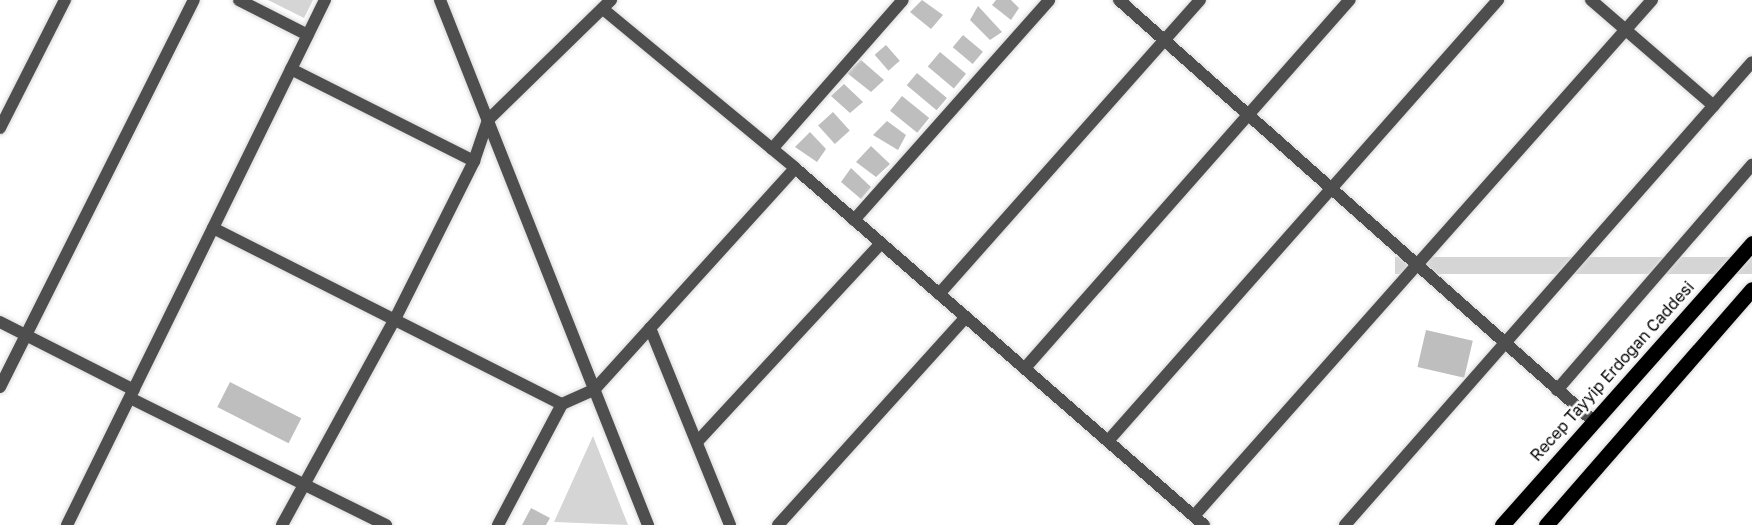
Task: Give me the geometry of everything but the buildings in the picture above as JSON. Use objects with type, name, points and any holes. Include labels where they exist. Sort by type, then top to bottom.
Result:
[{"type":"main road","name":"Recep Tayyip Erdoğan Caddesi","points":[[1502,525],[1591,419],[1752,243]]},
{"type":"main road","points":[[1546,525],[1752,289]]},
{"type":"street","points":[[0,128],[65,0]]},
{"type":"street","points":[[0,387],[194,0]]},
{"type":"street","points":[[239,0],[308,35]]},
{"type":"street","points":[[67,525],[325,0]]},
{"type":"street","points":[[441,0],[648,525]]},
{"type":"street","points":[[772,149],[903,0]]},
{"type":"street","points":[[854,220],[1049,0]]},
{"type":"street","points":[[1119,0],[1503,345],[1591,419]]},
{"type":"street","points":[[939,294],[1200,0]]},
{"type":"street","points":[[1025,368],[1350,0]]},
{"type":"street","points":[[1108,441],[1498,0]]},
{"type":"street","points":[[1591,0],[1714,106]]},
{"type":"street","points":[[1194,516],[1652,0]]},
{"type":"street","points":[[282,525],[395,319],[474,161],[488,120],[607,4],[1204,525]]},
{"type":"street","points":[[1345,525],[1752,62]]},
{"type":"street","points":[[291,69],[474,161]]},
{"type":"street","points":[[1557,390],[1752,165]]},
{"type":"street","points":[[498,525],[562,405],[594,390],[795,168]]},
{"type":"street","points":[[213,228],[562,405]]},
{"type":"street","points":[[697,442],[881,243]]},
{"type":"street","points":[[778,525],[966,317]]},
{"type":"street","points":[[0,322],[132,394],[386,525]]},
{"type":"street","points":[[650,328],[730,525]]},
{"type":"shaded area","points":[[268,0],[313,0],[304,18]]},
{"type":"shaded area","points":[[1395,257],[1752,257],[1752,274],[1395,274]]},
{"type":"shaded area","points":[[593,436],[628,525],[554,522]]}]
